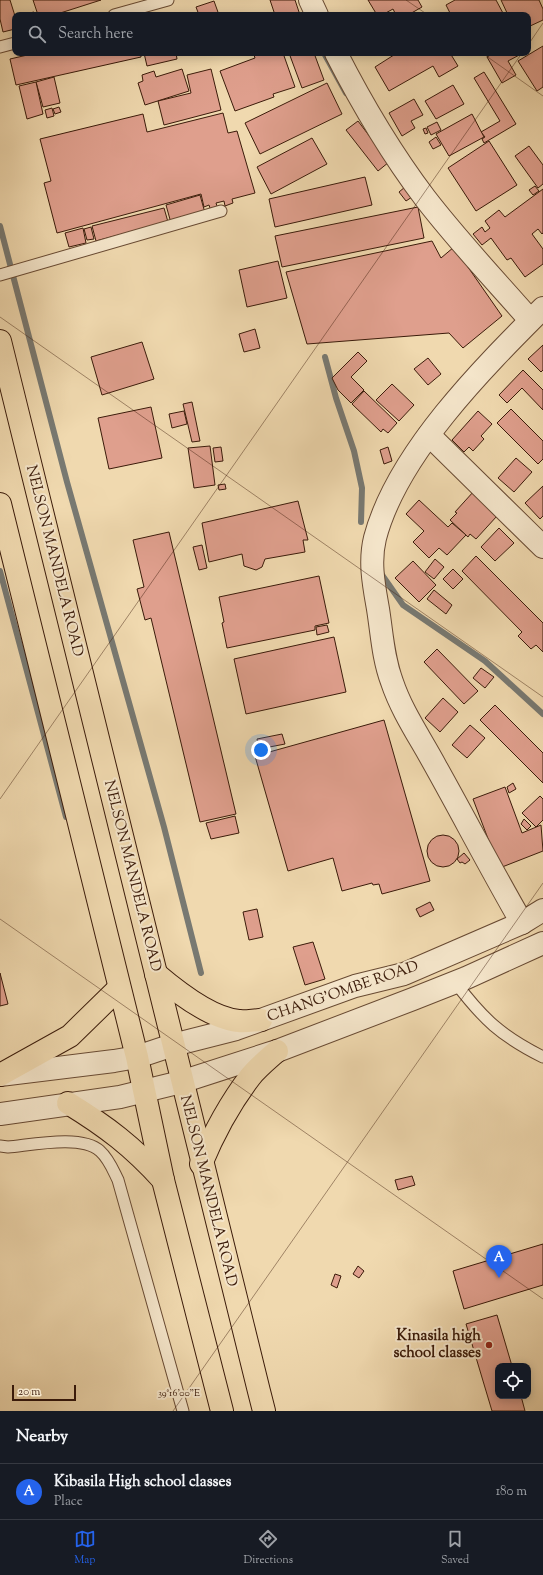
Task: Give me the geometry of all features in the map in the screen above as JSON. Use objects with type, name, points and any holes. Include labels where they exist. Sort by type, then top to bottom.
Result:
[{"type":"main road","name":"NELSON MANDELA ROAD","points":[[0,341],[156,974],[181,1082],[264,1411]]},
{"type":"main road","points":[[0,504],[137,1057],[163,1180],[222,1411]]},
{"type":"main road","points":[[156,974],[177,991],[203,1008],[226,1018],[238,1021],[261,1020]]},
{"type":"main road","points":[[0,1075],[70,1036],[119,988]]},
{"type":"main road","points":[[202,1164],[211,1142],[224,1118],[250,1077],[277,1051]]},
{"type":"main road","points":[[68,1103],[120,1138],[139,1154],[163,1180]]},
{"type":"street","points":[[310,0],[316,12]]},
{"type":"street","points":[[338,56],[352,84],[388,144],[425,198],[537,314],[487,365],[429,435],[411,460],[389,500],[375,539],[372,574],[382,649],[392,682],[405,711],[475,841],[522,923]]},
{"type":"street","points":[[429,435],[543,547]]},
{"type":"street","name":"CHANG'OMBE ROAD","points":[[0,1075],[137,1057],[173,1045],[236,1029],[355,986],[404,974],[522,923],[543,910]]},
{"type":"street","points":[[0,1114],[68,1103],[120,1097],[181,1082],[277,1051],[455,982],[543,943]]},
{"type":"lane","points":[[125,12],[168,0]]},
{"type":"lane","points":[[0,47],[12,44]]},
{"type":"lane","points":[[0,275],[220,211]]},
{"type":"lane","points":[[455,982],[474,1008],[498,1032],[543,1057]]},
{"type":"lane","points":[[0,1146],[8,1147],[63,1142],[86,1144],[99,1150],[110,1162],[118,1180],[183,1411]]},
{"type":"building","points":[[0,0],[10,0],[14,12],[12,12],[12,30],[3,32],[0,19]]},
{"type":"building","points":[[33,0],[101,0],[63,12],[37,12]]},
{"type":"building","points":[[270,0],[295,0],[299,12],[274,12]]},
{"type":"building","points":[[368,0],[418,0],[422,7],[413,12],[394,12],[393,9],[388,12],[375,12]]},
{"type":"building","points":[[455,0],[496,0],[502,12],[450,12],[446,5]]},
{"type":"building","points":[[501,0],[539,0],[543,9],[543,20],[531,26],[531,12],[507,12]]},
{"type":"building","points":[[214,1],[218,12],[198,12],[196,7]]},
{"type":"building","points":[[543,46],[543,87],[537,91],[518,61],[526,56],[531,56],[531,53]]},
{"type":"building","points":[[23,56],[141,56],[16,85],[10,59]]},
{"type":"building","points":[[145,56],[176,56],[177,59],[147,66]]},
{"type":"building","points":[[254,56],[284,56],[295,87],[273,94],[274,97],[235,111],[220,71],[255,58]]},
{"type":"building","points":[[290,56],[315,56],[324,80],[302,88]]},
{"type":"building","points":[[392,56],[452,56],[458,66],[439,77],[433,66],[389,91],[375,67]]},
{"type":"building","points":[[517,56],[508,61],[516,75],[502,83],[487,57]]},
{"type":"building","points":[[182,69],[189,91],[145,105],[138,83],[143,81],[142,75],[154,71],[156,77]]},
{"type":"building","points":[[211,69],[221,110],[164,125],[158,101],[191,93],[187,75]]},
{"type":"building","points":[[484,72],[516,124],[484,143],[482,139],[485,137],[481,132],[500,121],[474,78]]},
{"type":"building","points":[[54,77],[60,103],[43,107],[36,82]]},
{"type":"building","points":[[36,82],[43,114],[27,119],[19,86]]},
{"type":"building","points":[[327,83],[342,114],[260,154],[245,123]]},
{"type":"building","points":[[453,85],[464,104],[436,119],[425,101]]},
{"type":"building","points":[[414,99],[423,115],[411,121],[415,128],[402,136],[389,113]]},
{"type":"building","points":[[59,107],[61,112],[55,114],[53,109]]},
{"type":"building","points":[[52,108],[54,116],[47,118],[45,110]]},
{"type":"building","points":[[223,113],[228,133],[237,131],[255,193],[232,199],[233,203],[225,206],[224,201],[216,203],[218,209],[211,211],[209,205],[204,207],[201,194],[57,233],[44,183],[51,181],[40,139],[143,114],[147,132]]},
{"type":"building","points":[[472,114],[484,137],[449,156],[436,134]]},
{"type":"building","points":[[358,121],[389,162],[378,171],[346,130]]},
{"type":"building","points":[[437,122],[441,130],[431,135],[427,127]]},
{"type":"building","points":[[426,128],[428,133],[425,134],[423,129]]},
{"type":"building","points":[[436,137],[441,145],[433,149],[429,142]]},
{"type":"building","points":[[312,138],[327,164],[271,194],[257,167]]},
{"type":"building","points":[[489,141],[517,185],[476,211],[448,168]]},
{"type":"building","points":[[529,146],[543,165],[543,184],[538,188],[515,156]]},
{"type":"building","points":[[365,177],[372,205],[275,227],[269,199]]},
{"type":"building","points":[[535,186],[539,191],[533,195],[529,190]]},
{"type":"building","points":[[405,187],[412,197],[406,201],[399,192]]},
{"type":"building","points":[[543,189],[543,233],[542,234],[538,229],[532,234],[543,249],[543,264],[525,277],[511,258],[507,260],[491,238],[482,245],[473,234],[482,227],[485,232],[490,228],[485,221],[499,210],[505,217]]},
{"type":"building","points":[[200,195],[205,213],[171,223],[166,205]]},
{"type":"building","points":[[418,207],[424,238],[282,267],[275,236]]},
{"type":"building","points":[[164,208],[168,222],[96,241],[92,226]]},
{"type":"building","points":[[91,227],[94,239],[87,240],[84,229]]},
{"type":"building","points":[[83,228],[86,243],[69,247],[65,233]]},
{"type":"building","points":[[432,241],[441,258],[454,247],[502,316],[463,348],[449,333],[307,344],[286,272]]},
{"type":"building","points":[[278,261],[287,298],[247,307],[239,270]]},
{"type":"building","points":[[255,329],[260,348],[244,352],[239,334]]},
{"type":"building","points":[[142,342],[154,379],[102,395],[91,357]]},
{"type":"building","points":[[543,345],[543,370],[541,372],[528,359]]},
{"type":"building","points":[[358,352],[367,361],[351,377],[364,390],[351,403],[338,390],[332,378]]},
{"type":"building","points":[[428,358],[441,374],[428,385],[414,369]]},
{"type":"building","points":[[523,370],[543,390],[543,410],[522,388],[507,403],[499,395]]},
{"type":"building","points":[[392,384],[414,405],[399,421],[376,400]]},
{"type":"building","points":[[364,391],[397,423],[388,433],[383,429],[381,432],[352,404]]},
{"type":"building","points":[[192,402],[200,441],[192,442],[183,404]]},
{"type":"building","points":[[151,407],[162,458],[109,469],[98,418]]},
{"type":"building","points":[[511,409],[543,441],[543,459],[538,464],[497,423]]},
{"type":"building","points":[[184,411],[187,424],[172,428],[169,414]]},
{"type":"building","points":[[478,411],[492,424],[481,436],[484,439],[473,451],[469,447],[464,452],[452,440]]},
{"type":"building","points":[[210,446],[215,485],[194,488],[188,448]]},
{"type":"building","points":[[221,447],[223,461],[215,462],[213,448]]},
{"type":"building","points":[[388,447],[392,461],[384,464],[380,450]]},
{"type":"building","points":[[516,458],[532,472],[514,492],[498,478]]},
{"type":"building","points":[[225,484],[226,489],[219,490],[218,485]]},
{"type":"building","points":[[543,486],[543,516],[540,519],[525,503]]},
{"type":"building","points":[[474,491],[492,509],[490,511],[497,516],[476,539],[470,534],[468,537],[450,520],[457,513],[455,512]]},
{"type":"building","points":[[419,500],[448,527],[452,523],[466,535],[447,555],[439,548],[429,558],[413,542],[424,531],[406,514]]},
{"type":"building","points":[[298,501],[308,540],[303,540],[305,552],[265,559],[262,567],[256,570],[244,566],[242,554],[209,562],[202,523]]},
{"type":"building","points":[[499,528],[514,543],[495,561],[481,547]]},
{"type":"building","points":[[169,532],[236,814],[200,822],[151,618],[145,620],[137,589],[144,587],[133,540]]},
{"type":"building","points":[[202,545],[207,568],[199,570],[193,547]]},
{"type":"building","points":[[476,556],[543,623],[543,652],[536,645],[531,649],[518,636],[522,632],[462,571]]},
{"type":"building","points":[[435,559],[444,567],[434,579],[425,572]]},
{"type":"building","points":[[413,561],[436,585],[419,602],[395,578]]},
{"type":"building","points":[[453,569],[463,579],[453,589],[443,579]]},
{"type":"building","points":[[319,576],[329,623],[315,626],[315,630],[227,648],[219,597]]},
{"type":"building","points":[[434,590],[452,605],[446,614],[427,599]]},
{"type":"building","points":[[327,625],[329,632],[317,635],[316,627]]},
{"type":"building","points":[[334,637],[346,692],[246,714],[234,659]]},
{"type":"building","points":[[437,649],[478,691],[464,704],[424,662]]},
{"type":"building","points":[[481,668],[494,677],[485,688],[473,678]]},
{"type":"building","points":[[443,698],[458,712],[440,732],[425,718]]},
{"type":"building","points":[[495,705],[543,753],[543,783],[480,720]]},
{"type":"building","points":[[384,720],[430,881],[382,894],[379,884],[373,885],[372,883],[342,891],[333,858],[288,871],[255,756]]},
{"type":"building","points":[[470,725],[485,738],[467,758],[452,745]]},
{"type":"building","points":[[282,734],[285,744],[259,749],[257,739]]},
{"type":"building","points":[[513,783],[516,789],[509,793],[507,787]]},
{"type":"building","points":[[505,787],[522,833],[541,825],[543,851],[497,869],[490,844],[473,799]]},
{"type":"building","points":[[540,796],[543,799],[543,820],[536,827],[522,813]]},
{"type":"building","points":[[235,816],[239,833],[211,839],[206,823]]},
{"type":"building","points":[[524,819],[531,826],[527,830],[521,824]]},
{"type":"building","points":[[443,835],[449,836],[456,842],[459,851],[458,857],[452,864],[443,867],[437,866],[430,860],[427,851],[428,845],[434,838]]},
{"type":"building","points":[[464,853],[470,860],[465,864],[462,862],[460,863],[457,859]]},
{"type":"building","points":[[430,902],[434,910],[420,917],[416,909]]},
{"type":"building","points":[[257,909],[263,937],[249,940],[243,912]]},
{"type":"building","points":[[313,942],[325,979],[305,985],[293,947]]},
{"type":"building","points":[[0,973],[8,1004],[0,1006]]},
{"type":"building","points":[[412,1176],[415,1185],[398,1190],[395,1180]]},
{"type":"building","points":[[543,1244],[543,1285],[464,1309],[453,1271]]},
{"type":"building","points":[[358,1266],[364,1271],[359,1278],[353,1274]]},
{"type":"building","points":[[335,1274],[341,1276],[337,1288],[331,1285]]},
{"type":"building","name":"Kinasila high school classes","points":[[497,1315],[511,1363],[495,1363],[495,1399],[522,1399],[525,1411],[492,1411],[466,1324]]},
{"type":"waterway","points":[[326,56],[346,93]]},
{"type":"waterway","points":[[0,226],[67,482],[164,827],[201,973]]},
{"type":"waterway","points":[[325,357],[336,398],[354,451],[362,488],[361,522]]},
{"type":"waterway","points":[[0,571],[66,817]]},
{"type":"waterway","points":[[380,572],[403,605],[485,661],[543,714]]},
{"type":"place","name":"Kibasila High school classes","points":[[499,1278]]},
{"type":"place","name":"Kinasila high school classes","points":[[489,1345]]}]
